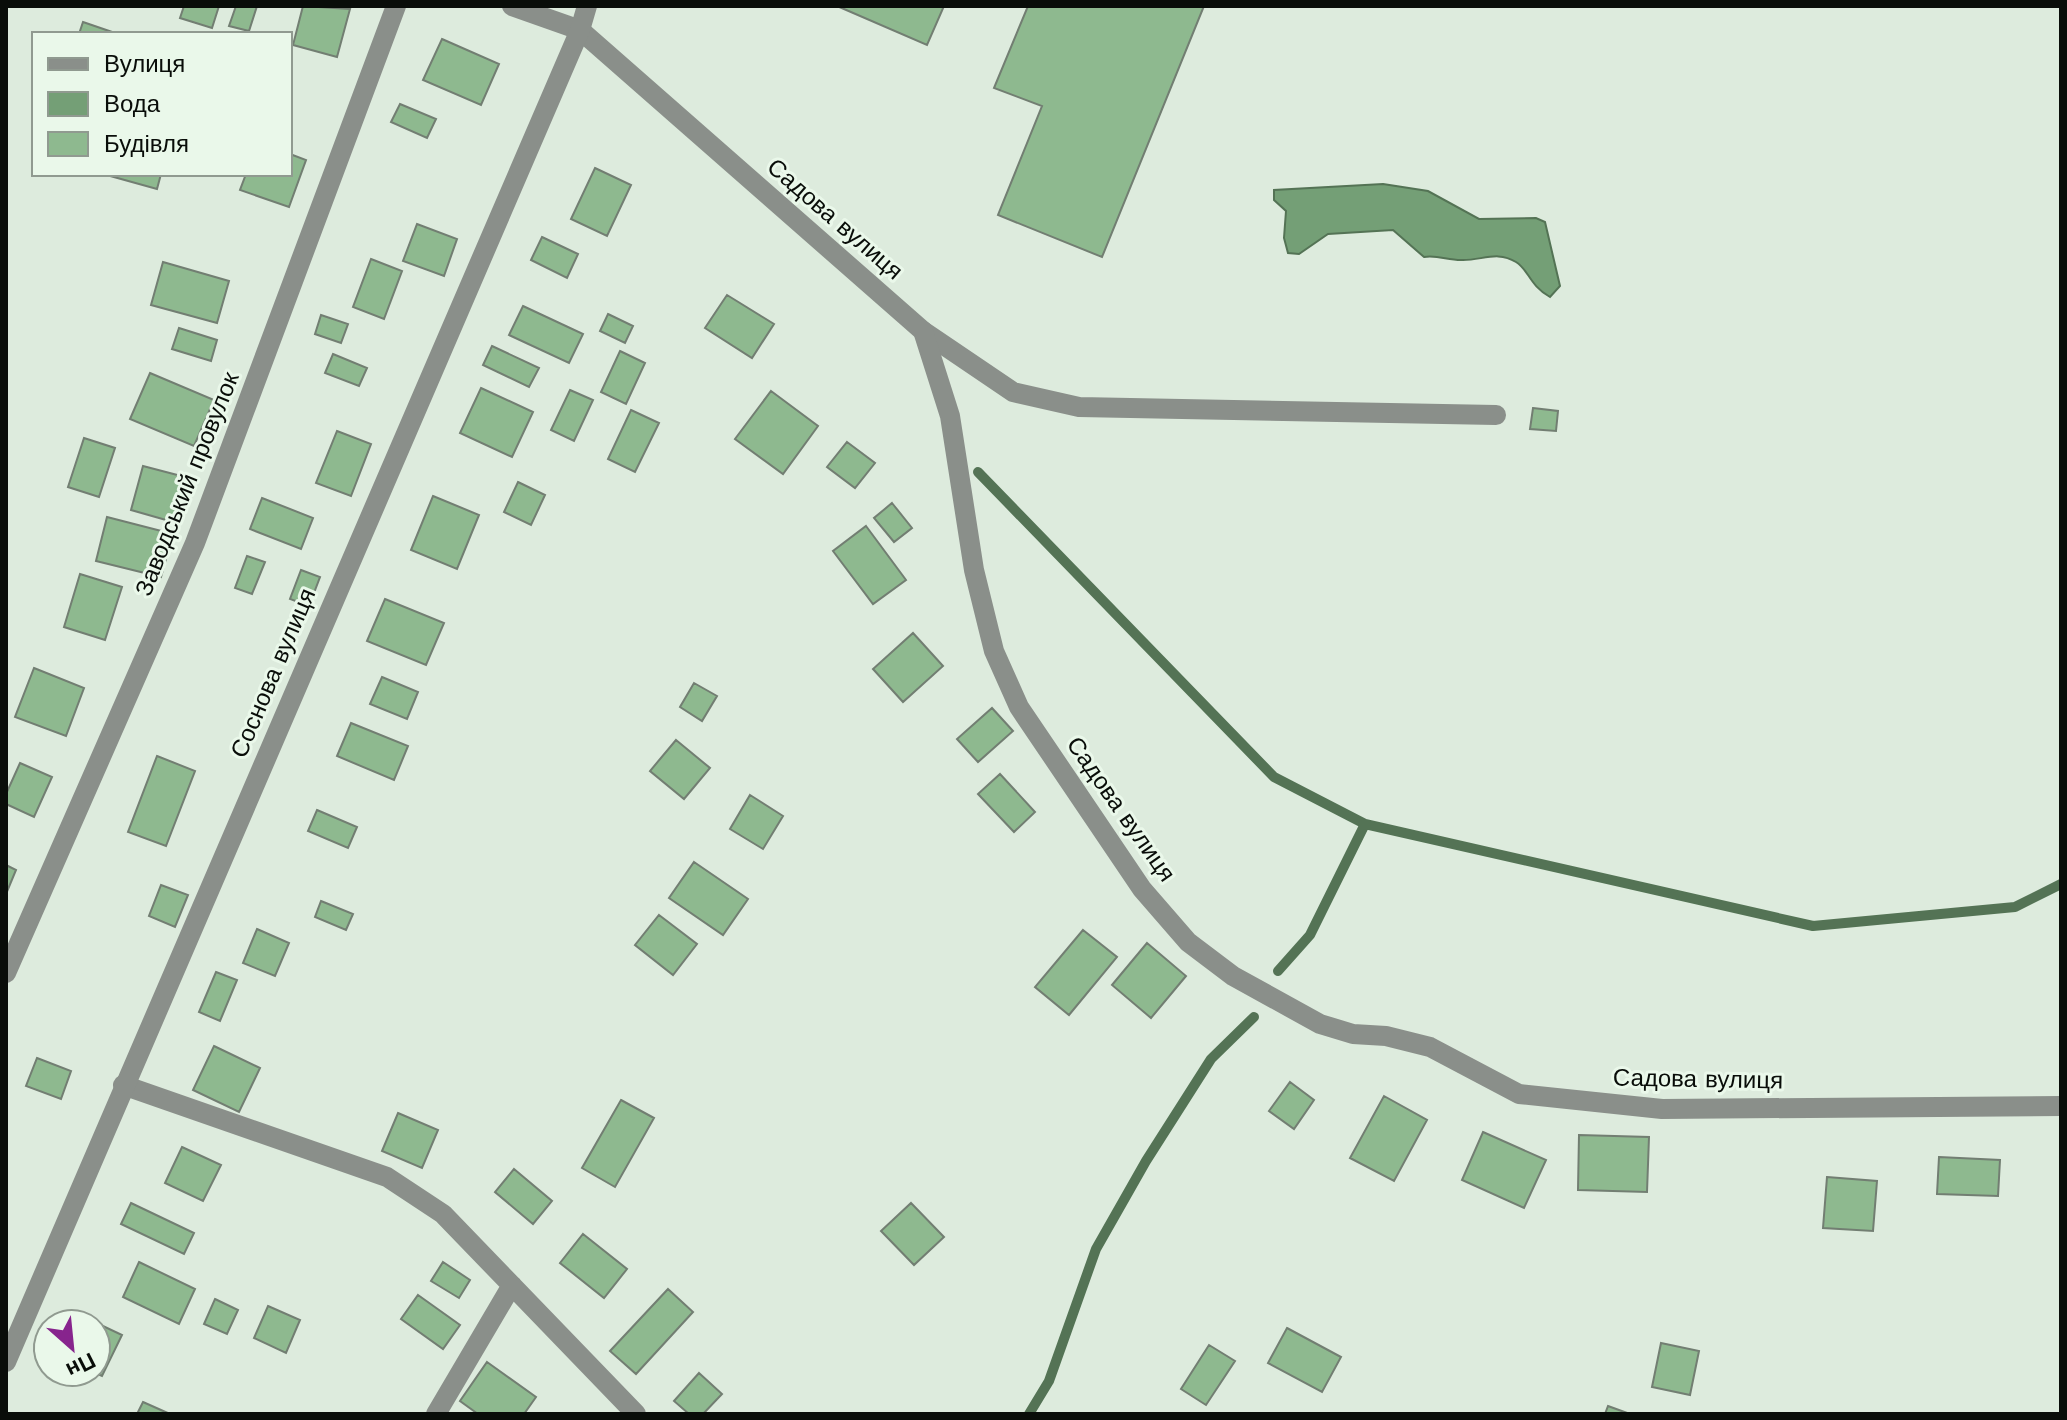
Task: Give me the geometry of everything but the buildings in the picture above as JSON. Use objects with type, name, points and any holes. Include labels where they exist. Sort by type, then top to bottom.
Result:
[{"type":"street","name":"Заводський провулок","points":[[6,973],[195,543],[396,6]]},
{"type":"street","name":"Садова вулиця","points":[[512,6],[580,30],[923,331],[950,416],[974,570],[994,651],[1019,707],[1142,889],[1188,942],[1233,976],[1320,1024],[1353,1034],[1386,1036],[1430,1047],[1519,1094],[1662,1109],[2061,1106]]},
{"type":"street","name":"Соснова вулиця","points":[[6,1362],[589,6]]},
{"type":"street","points":[[923,331],[1013,392],[1079,407],[1496,415]]},
{"type":"street","points":[[123,1085],[387,1177],[443,1214],[636,1414]]},
{"type":"street","points":[[436,1414],[512,1285]]},
{"type":"water","points":[[1383,184],[1428,191],[1479,219],[1536,218],[1545,222],[1560,286],[1550,297],[1538,288],[1520,265],[1502,257],[1461,260],[1424,257],[1393,230],[1328,234],[1299,254],[1288,253],[1284,238],[1286,211],[1274,200],[1274,190]]},
{"type":"waterway","points":[[978,472],[1274,777],[1365,824],[1813,926],[2015,907],[2061,884]]},
{"type":"waterway","points":[[1278,971],[1310,935],[1365,824]]},
{"type":"waterway","points":[[1029,1414],[1049,1381],[1096,1249],[1146,1161],[1211,1059],[1254,1017]]}]
